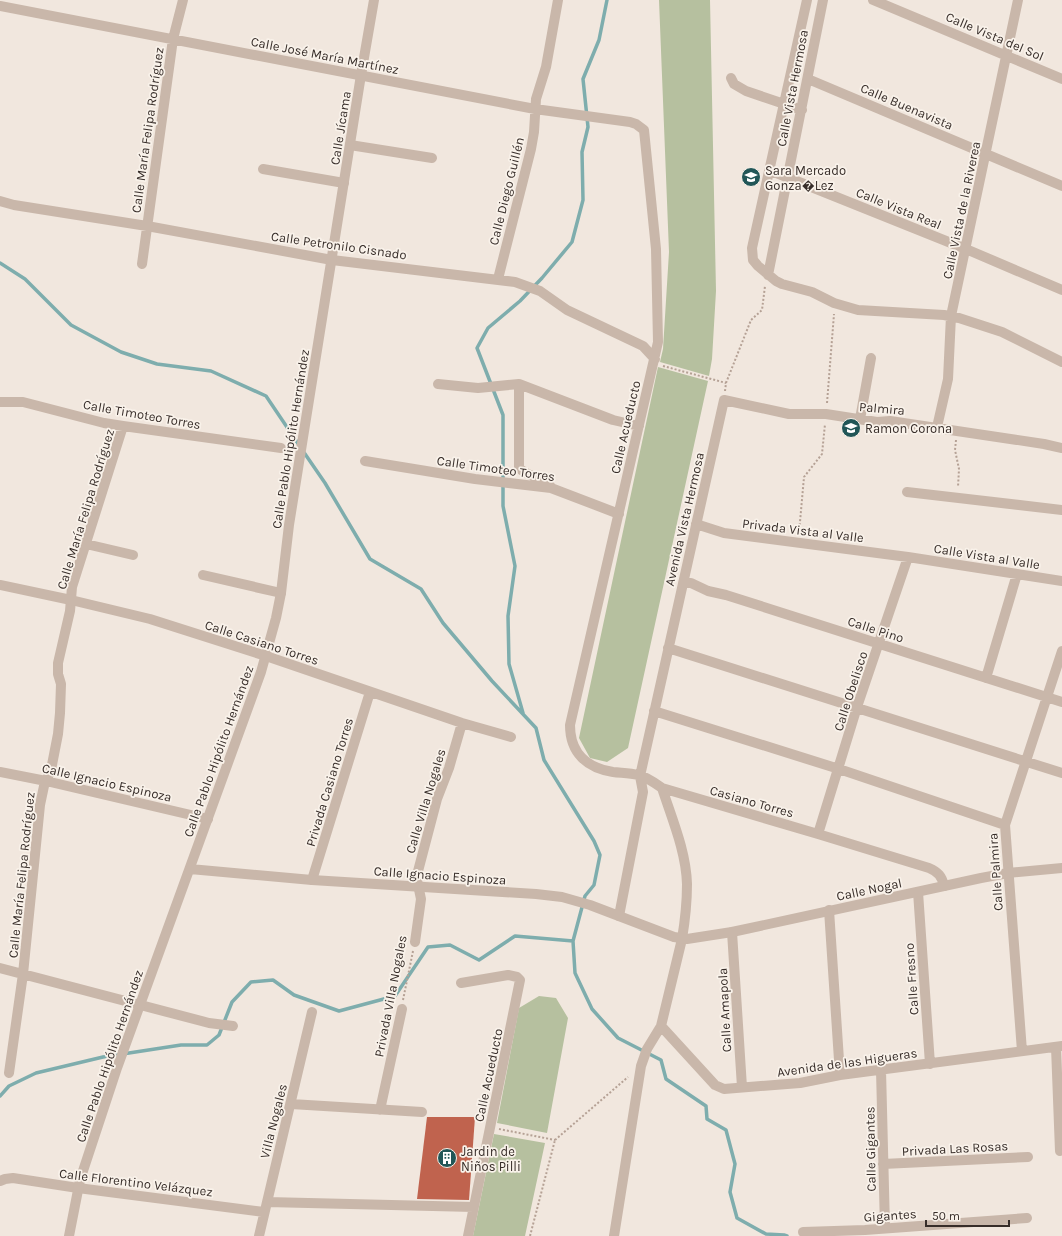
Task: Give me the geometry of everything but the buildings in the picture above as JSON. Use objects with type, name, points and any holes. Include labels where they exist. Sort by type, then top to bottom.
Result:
[{"type":"street","name":"Calle María Felipa Rodríguez","points":[[142,264],[173,40],[183,0]]},
{"type":"street","name":"Calle Jícama","points":[[332,260],[374,0]]},
{"type":"street","name":"Calle Diego Guillén","points":[[498,279],[531,149],[537,95],[546,67],[558,0]]},
{"type":"street","name":"Calle Vista Hermosa","points":[[768,275],[753,260],[752,248],[807,0]]},
{"type":"street","name":"Calle Vista Hermosa","points":[[768,275],[824,0]]},
{"type":"street","name":"Calle Vista del Sol","points":[[873,0],[1062,79]]},
{"type":"street","name":"Calle Vista de la Riverea","points":[[937,427],[948,379],[951,316],[1018,0]]},
{"type":"street","name":"Calle José María Martínez","points":[[0,6],[536,108],[630,122],[636,124],[644,130]]},
{"type":"street","points":[[731,78],[734,84],[746,91],[802,110]]},
{"type":"street","name":"Calle Buenavista","points":[[808,78],[1062,186]]},
{"type":"street","name":"Calle Acueducto","points":[[570,725],[658,342],[656,249],[644,130]]},
{"type":"street","points":[[350,145],[432,158]]},
{"type":"street","points":[[263,168],[344,183]]},
{"type":"street","name":"Calle Vista Real","points":[[769,170],[966,249],[1062,290]]},
{"type":"street","name":"Calle Petronilo Cisnado","points":[[0,201],[14,205],[147,226],[332,260],[498,279],[522,284],[540,291],[564,308],[643,346],[654,361]]},
{"type":"street","name":"Calle Pablo Hipólito Hernández","points":[[69,1236],[78,1188],[117,1068],[208,819],[273,633],[281,594],[289,525],[332,260]]},
{"type":"street","points":[[768,275],[782,284],[812,292],[834,303],[849,308],[868,311],[951,316],[1002,332],[1062,362]]},
{"type":"street","points":[[860,420],[871,358]]},
{"type":"street","points":[[438,384],[478,388],[519,384],[613,420],[639,426]]},
{"type":"street","points":[[519,384],[519,467],[522,472],[545,481],[546,487]]},
{"type":"street","name":"Palmira","points":[[724,400],[789,414],[826,414],[877,422],[890,421],[937,427],[1062,448]]},
{"type":"street","name":"Avenida Vista Hermosa","points":[[619,916],[643,792],[640,776],[724,400]]},
{"type":"street","name":"Calle Timoteo Torres","points":[[0,402],[23,402],[104,423],[281,448]]},
{"type":"street","name":"Calle María Felipa Rodríguez","points":[[9,1073],[23,974],[40,805],[46,781],[51,770],[60,721],[61,684],[58,674],[58,663],[70,611],[72,587],[123,426]]},
{"type":"street","name":"Calle Timoteo Torres","points":[[365,461],[475,479],[546,487],[619,514]]},
{"type":"street","points":[[908,492],[1062,510]]},
{"type":"street","name":"Privada Vista al Valle","points":[[696,524],[724,533],[908,557]]},
{"type":"street","points":[[86,544],[133,555]]},
{"type":"street","name":"Calle Vista al Valle","points":[[908,557],[1062,581]]},
{"type":"street","name":"Calle Obelisco","points":[[818,834],[857,707],[908,557]]},
{"type":"street","points":[[986,678],[1017,574]]},
{"type":"street","points":[[203,575],[281,594]]},
{"type":"street","name":"Calle Pino","points":[[683,583],[691,583],[708,591],[726,595],[1062,702]]},
{"type":"street","name":"Calle Casiano Torres","points":[[0,585],[150,619],[266,656],[462,723],[511,737]]},
{"type":"street","points":[[668,648],[1062,773]]},
{"type":"street","name":"Calle Palmira","points":[[1022,1051],[1005,825],[1062,652]]},
{"type":"street","name":"Privada Casiano Torres","points":[[312,880],[370,692]]},
{"type":"street","points":[[654,711],[838,769],[1005,825]]},
{"type":"street","name":"Calle Villa Nogales","points":[[419,888],[417,875],[435,806],[449,768],[462,723]]},
{"type":"street","name":"Casiano Torres","points":[[570,725],[572,741],[578,754],[585,762],[607,771],[640,776],[662,788],[929,868],[938,873],[943,880],[944,886]]},
{"type":"street","name":"Calle Ignacio Espinoza","points":[[0,772],[46,781],[208,819]]},
{"type":"street","points":[[614,1236],[641,1066],[646,1051],[661,1026],[682,939],[687,894],[685,869],[680,845],[662,788]]},
{"type":"street","name":"Calle Nogal","points":[[682,939],[732,932],[981,878],[1008,873],[1062,868]]},
{"type":"street","name":"Calle Ignacio Espinoza","points":[[190,869],[419,888],[536,894],[576,900],[682,939]]},
{"type":"street","name":"Privada Villa Nogales","points":[[415,942],[421,899],[419,888]]},
{"type":"street","name":"Calle Fresno","points":[[918,892],[930,1064]]},
{"type":"street","points":[[829,910],[840,1075]]},
{"type":"street","name":"Calle Amapola","points":[[732,932],[742,1087]]},
{"type":"street","points":[[0,968],[140,1006],[216,1024],[232,1026]]},
{"type":"street","name":"Calle Acueducto","points":[[461,983],[508,975],[517,977],[520,980],[468,1236]]},
{"type":"street","name":"Privada Villa Nogales","points":[[380,1110],[402,1009]]},
{"type":"street","name":"Villa Nogales","points":[[258,1236],[312,1012]]},
{"type":"street","name":"Avenida de las Higueras","points":[[661,1026],[717,1087],[728,1089],[800,1083],[840,1075],[1059,1046]]},
{"type":"street","points":[[1059,1046],[1060,1151]]},
{"type":"street","name":"Calle Gigantes","points":[[881,1070],[885,1228]]},
{"type":"street","points":[[291,1104],[422,1112]]},
{"type":"street","name":"Privada Las Rosas","points":[[883,1164],[1028,1157]]},
{"type":"street","name":"Calle Florentino Velázquez","points":[[2,1180],[13,1178],[264,1212]]},
{"type":"street","points":[[267,1202],[474,1207]]},
{"type":"street","name":"Gigantes","points":[[803,1232],[865,1230],[1027,1218]]},
{"type":"path","points":[[724,400],[726,383],[751,320],[762,310],[763,295],[768,275]]},
{"type":"path","points":[[798,542],[804,477],[822,454],[834,303]]},
{"type":"path","points":[[654,361],[726,383]]},
{"type":"path","points":[[957,431],[955,450],[959,469],[958,499]]},
{"type":"path","name":"Privada Villa Nogales","points":[[402,1009],[415,942]]},
{"type":"path","points":[[530,1236],[554,1140],[641,1066]]},
{"type":"path","points":[[490,1128],[554,1140]]},
{"type":"green space","points":[[659,0],[710,0],[716,291],[712,359],[709,376],[660,362],[663,349],[669,252]]},
{"type":"green space","points":[[658,367],[708,381],[628,748],[607,762],[590,758],[579,738]]},
{"type":"green space","points":[[539,996],[556,998],[568,1018],[547,1133],[497,1123],[519,1008]]},
{"type":"green space","points":[[494,1134],[545,1143],[525,1236],[473,1236]]},
{"type":"waterway","points":[[523,713],[509,664],[508,616],[515,566],[503,506],[503,415],[477,348],[488,328],[520,301],[542,278],[572,242],[583,200],[582,152],[588,127],[583,79],[599,40],[607,0]]},
{"type":"waterway","points":[[0,263],[25,279],[71,325],[121,352],[157,364],[211,371],[266,396],[299,445]]},
{"type":"waterway","points":[[303,451],[325,483],[370,559],[421,589],[443,623],[492,681],[536,728],[544,760],[594,841],[600,855],[594,885],[585,896],[573,941],[575,973],[592,1009],[618,1038],[661,1060],[666,1079],[706,1106],[707,1119],[726,1130],[735,1164],[730,1192],[737,1218],[766,1234],[787,1236]]},
{"type":"waterway","points":[[0,1096],[9,1086],[36,1073],[103,1057],[181,1045],[207,1045],[219,1035],[232,1002],[251,982],[273,980],[294,995],[339,1011],[395,996],[428,947],[450,945],[479,960],[515,936],[573,941]]},
{"type":"place","name":"Sara Mercado Gonza�Lez","points":[[751,177]]},
{"type":"place","name":"Ramon Corona","points":[[851,428]]},
{"type":"place","name":"Jardin de Niños Pilli","points":[[447,1158]]}]
